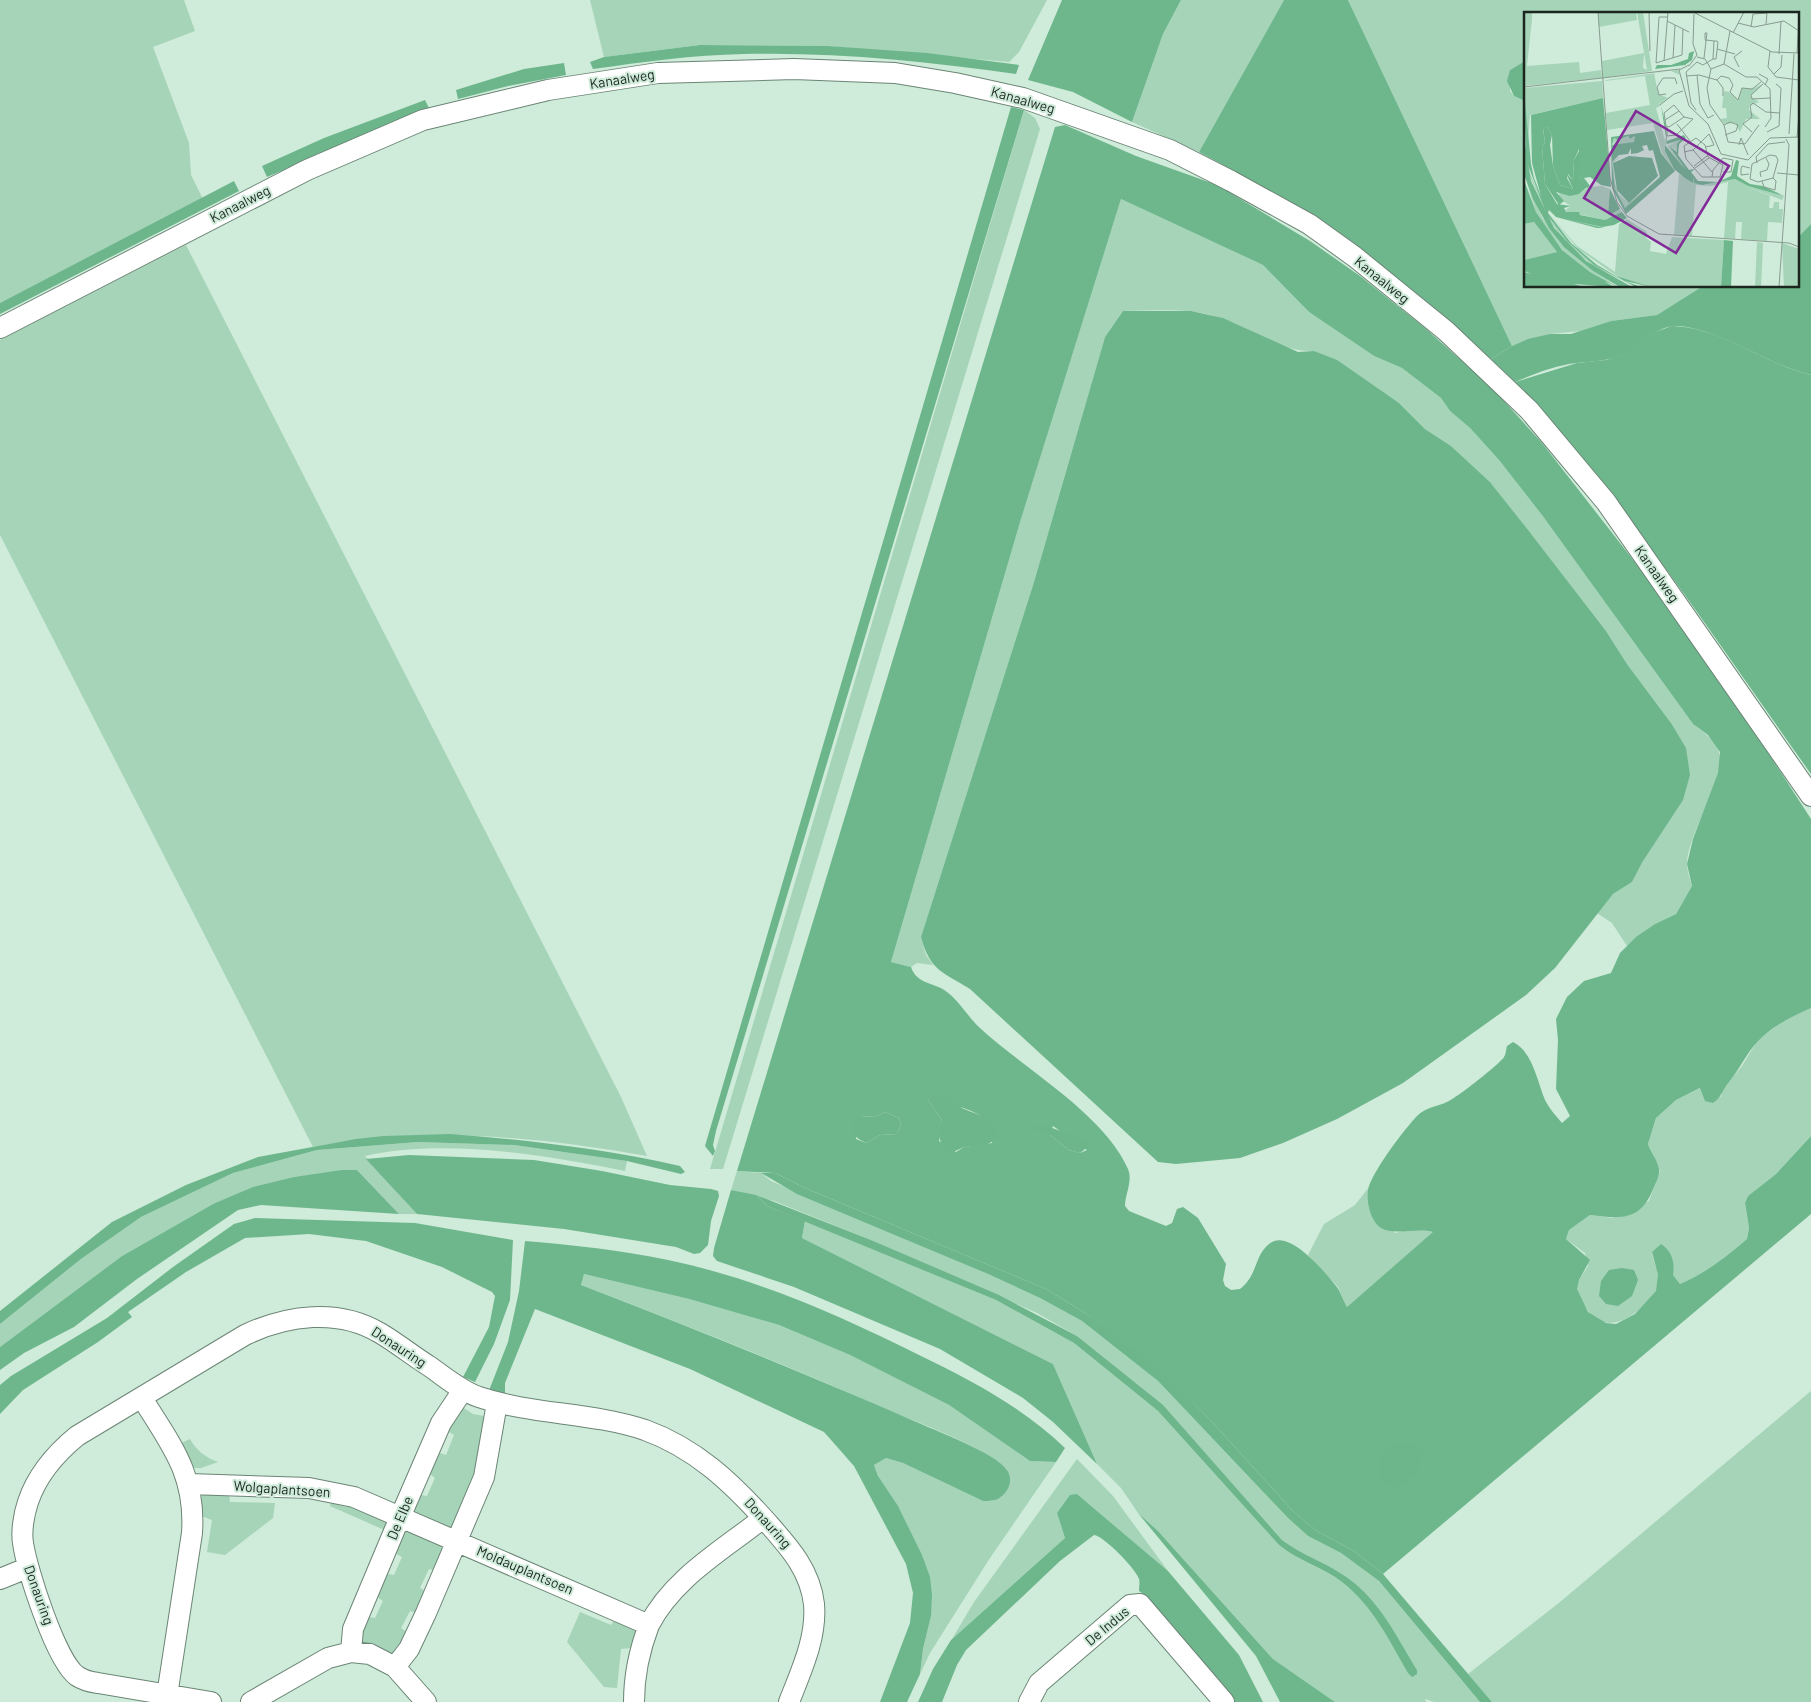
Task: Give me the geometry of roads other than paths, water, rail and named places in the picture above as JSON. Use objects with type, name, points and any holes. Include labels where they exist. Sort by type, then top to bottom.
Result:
[{"type":"street","name":"Kanaalweg","points":[[0,328],[307,170],[387,135],[422,120],[548,90],[658,73],[794,68],[895,73],[955,83],[1023,98],[1170,150],[1309,224],[1355,257],[1446,331],[1529,410],[1606,502],[1811,796]]},
{"type":"street","name":"Donauring","points":[[211,1702],[166,1699],[86,1681],[76,1675],[61,1656],[27,1568],[23,1541],[28,1503],[39,1478],[58,1452],[77,1436],[245,1335],[268,1324],[297,1317],[317,1317],[342,1319],[373,1330],[463,1390],[497,1403],[617,1423],[644,1430],[672,1442],[714,1469],[733,1485],[793,1551],[811,1587],[814,1604],[812,1638],[789,1702]]},
{"type":"street","name":"De Elbe","points":[[351,1652],[353,1629],[400,1517],[441,1423],[463,1390]]},
{"type":"street","points":[[142,1398],[178,1456],[189,1484],[194,1511],[166,1699]]},
{"type":"street","points":[[395,1667],[409,1649],[458,1541],[484,1477],[497,1403]]},
{"type":"street","name":"Wolgaplantsoen","points":[[189,1484],[310,1488],[354,1497],[400,1517]]},
{"type":"street","name":"Moldauplantsoen","points":[[400,1517],[649,1625]]},
{"type":"street","points":[[634,1702],[636,1666],[640,1648],[658,1606],[672,1590],[763,1518]]},
{"type":"street","points":[[0,1579],[27,1568]]},
{"type":"street","name":"De Indus","points":[[1029,1702],[1039,1683],[1130,1604],[1140,1604],[1224,1702]]},
{"type":"street","points":[[251,1702],[328,1658],[351,1652],[370,1654],[395,1667],[426,1702]]}]
